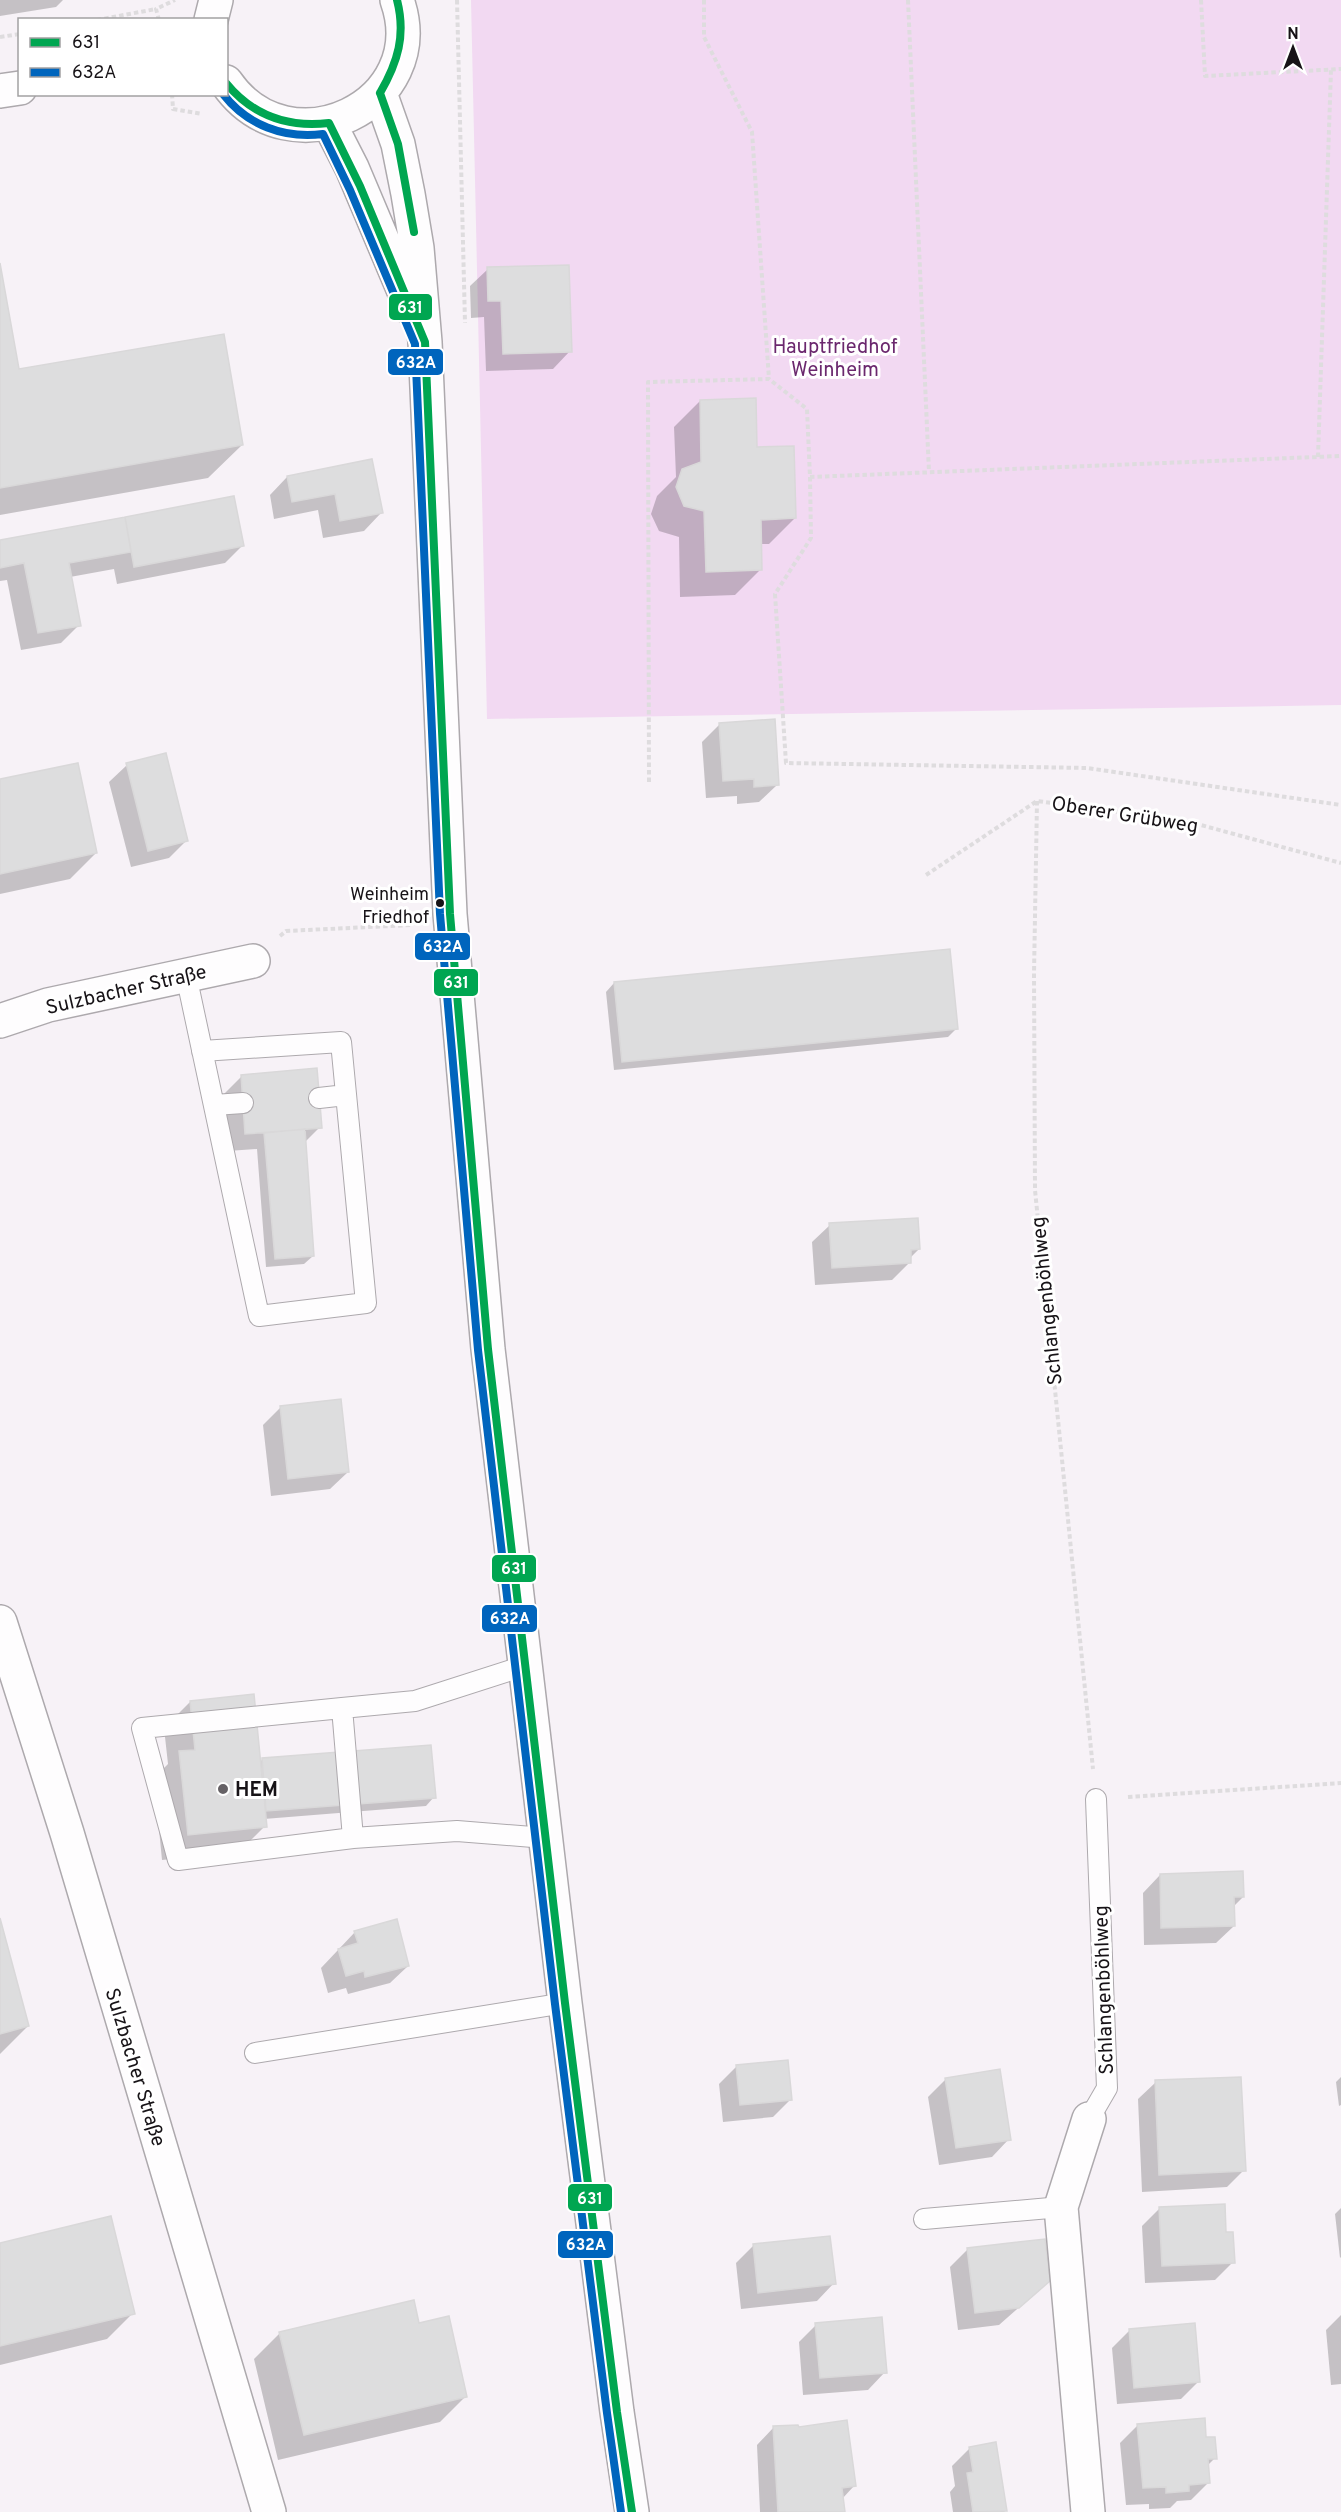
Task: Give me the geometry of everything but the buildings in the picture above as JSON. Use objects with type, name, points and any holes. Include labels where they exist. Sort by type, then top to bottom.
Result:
[{"type":"main road","points":[[212,18],[216,0]]},
{"type":"main road","points":[[228,84],[245,104],[260,114],[288,125],[314,126],[355,113],[380,93],[395,69],[402,41],[401,12],[397,0]]},
{"type":"main road","points":[[0,92],[18,88]]},
{"type":"main road","points":[[380,93],[398,144],[417,248],[425,342],[450,914],[488,1349],[565,2003],[616,2412],[632,2512]]},
{"type":"main road","points":[[329,123],[369,206],[425,342]]},
{"type":"main road","name":"Sulzbacher Straße","points":[[0,1021],[48,1005],[253,961]]},
{"type":"main road","name":"Sulzbacher Straße","points":[[0,1622],[67,1833],[269,2512]]},
{"type":"main road","name":"Schlangenböhlweg","points":[[1088,2512],[1060,2207],[1089,2119]]},
{"type":"lane","points":[[186,975],[202,1051],[259,1316],[366,1303],[341,1042],[202,1051]]},
{"type":"lane","points":[[319,1098],[346,1095]]},
{"type":"lane","points":[[214,1105],[243,1103]]},
{"type":"lane","points":[[526,1665],[415,1701],[142,1728],[178,1860],[353,1838],[457,1831],[545,1838]]},
{"type":"lane","points":[[342,1708],[353,1838]]},
{"type":"lane","name":"Schlangenböhlweg","points":[[1089,2119],[1107,2088],[1096,1799]]},
{"type":"lane","points":[[255,2053],[565,2003]]},
{"type":"lane","points":[[924,2219],[1060,2207]]},
{"type":"path","points":[[109,18],[156,9],[175,0]]},
{"type":"path","points":[[704,0],[704,37],[752,132],[769,379]]},
{"type":"path","points":[[908,0],[929,472]]},
{"type":"path","points":[[1202,0],[1205,76],[1341,69]]},
{"type":"path","points":[[156,9],[158,18]]},
{"type":"path","points":[[0,38],[18,34]]},
{"type":"path","points":[[1318,457],[1332,70]]},
{"type":"path","points":[[649,782],[648,382],[769,379],[807,409],[811,538],[775,594],[786,763],[1087,768],[1341,805]]},
{"type":"path","points":[[810,477],[1341,456]]},
{"type":"path","name":"Oberer Grübweg","points":[[926,875],[1037,801],[1186,821],[1341,864]]},
{"type":"path","name":"Schlangenböhlweg","points":[[1037,801],[1034,974],[1035,1190],[1096,1799]]},
{"type":"path","points":[[253,961],[286,932],[415,925]]},
{"type":"path","points":[[1096,1799],[1341,1783]]},
{"type":"green space","name":"Hauptfriedhof Weinheim","points":[[471,0],[1341,0],[1341,705],[487,719]]},
{"type":"transit line","name":"631","points":[[380,93],[392,70],[399,48],[401,25],[397,0]]},
{"type":"transit line","name":"631","points":[[228,85],[248,104],[272,117],[299,124],[329,123],[360,186],[425,342],[450,914],[488,1349],[565,2003],[617,2412],[632,2512]]},
{"type":"transit line","name":"631","points":[[380,93],[398,144],[414,232]]},
{"type":"transit line","name":"632A","points":[[225,96],[243,114],[267,128],[294,134],[323,134],[350,190],[415,344],[440,914],[478,1350],[555,2004],[621,2512]]},
{"type":"place","name":"Weinheim Friedhof","points":[[440,903]]},
{"type":"place","name":"HEM","points":[[223,1789]]}]
